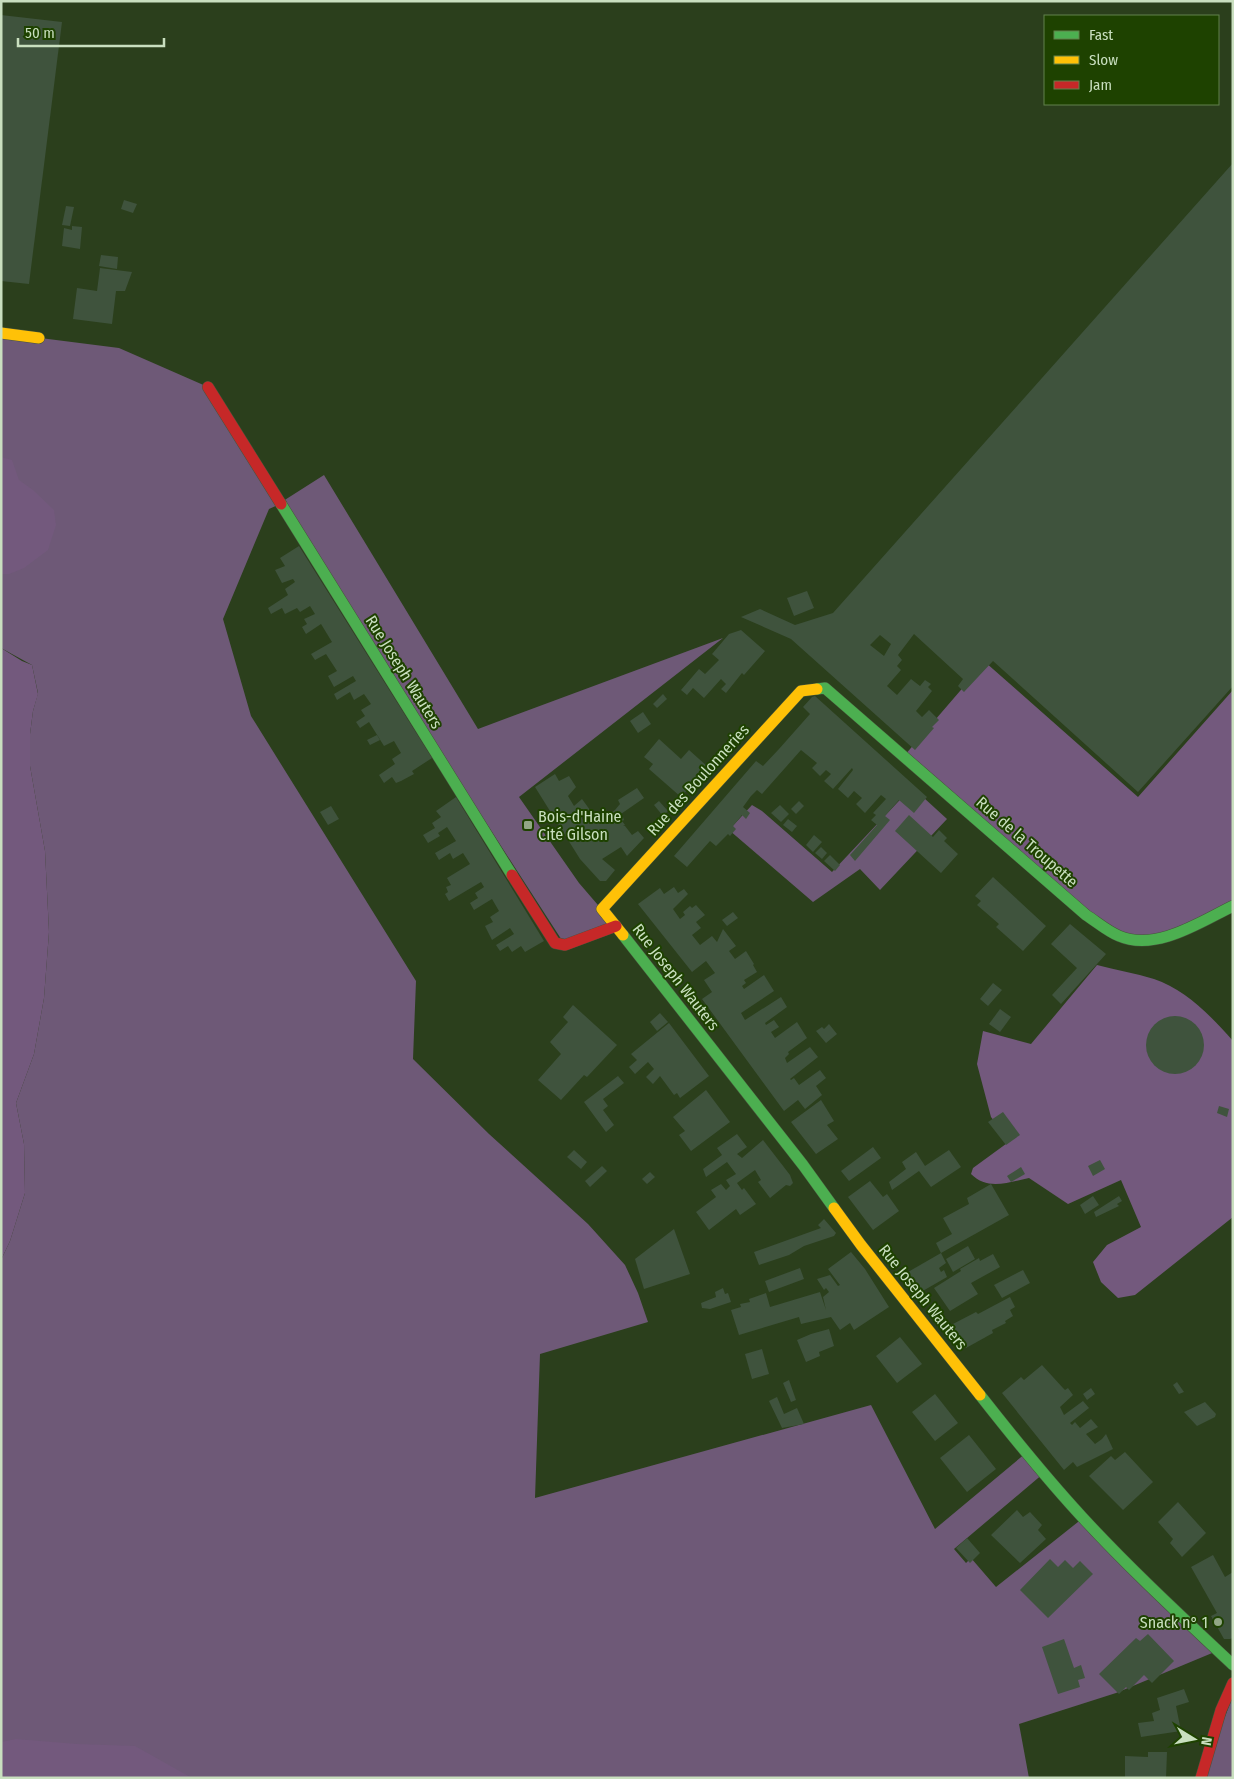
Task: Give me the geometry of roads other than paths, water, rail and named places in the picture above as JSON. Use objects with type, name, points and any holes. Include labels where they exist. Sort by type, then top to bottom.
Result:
[{"type":"street","points":[[1,332],[39,338]]},
{"type":"street","name":"Rue Joseph Wauters","points":[[208,387],[555,943],[565,945],[616,926]]},
{"type":"street","name":"Rue de la Troupette","points":[[825,688],[1086,916],[1120,936],[1140,941],[1171,935],[1233,906]]},
{"type":"street","name":"Rue des Boulonneries","points":[[602,909],[801,691],[825,688]]},
{"type":"street","name":"Rue Joseph Wauters","points":[[602,909],[803,1165],[861,1245],[1026,1453],[1083,1518],[1149,1586],[1233,1665]]},
{"type":"street","points":[[1200,1778],[1221,1710],[1233,1683]]},
{"type":"place","name":"Bois-d'Haine Cité Gilson","points":[[528,825]]},
{"type":"place","name":"Snack n° 1","points":[[1218,1622]]}]
